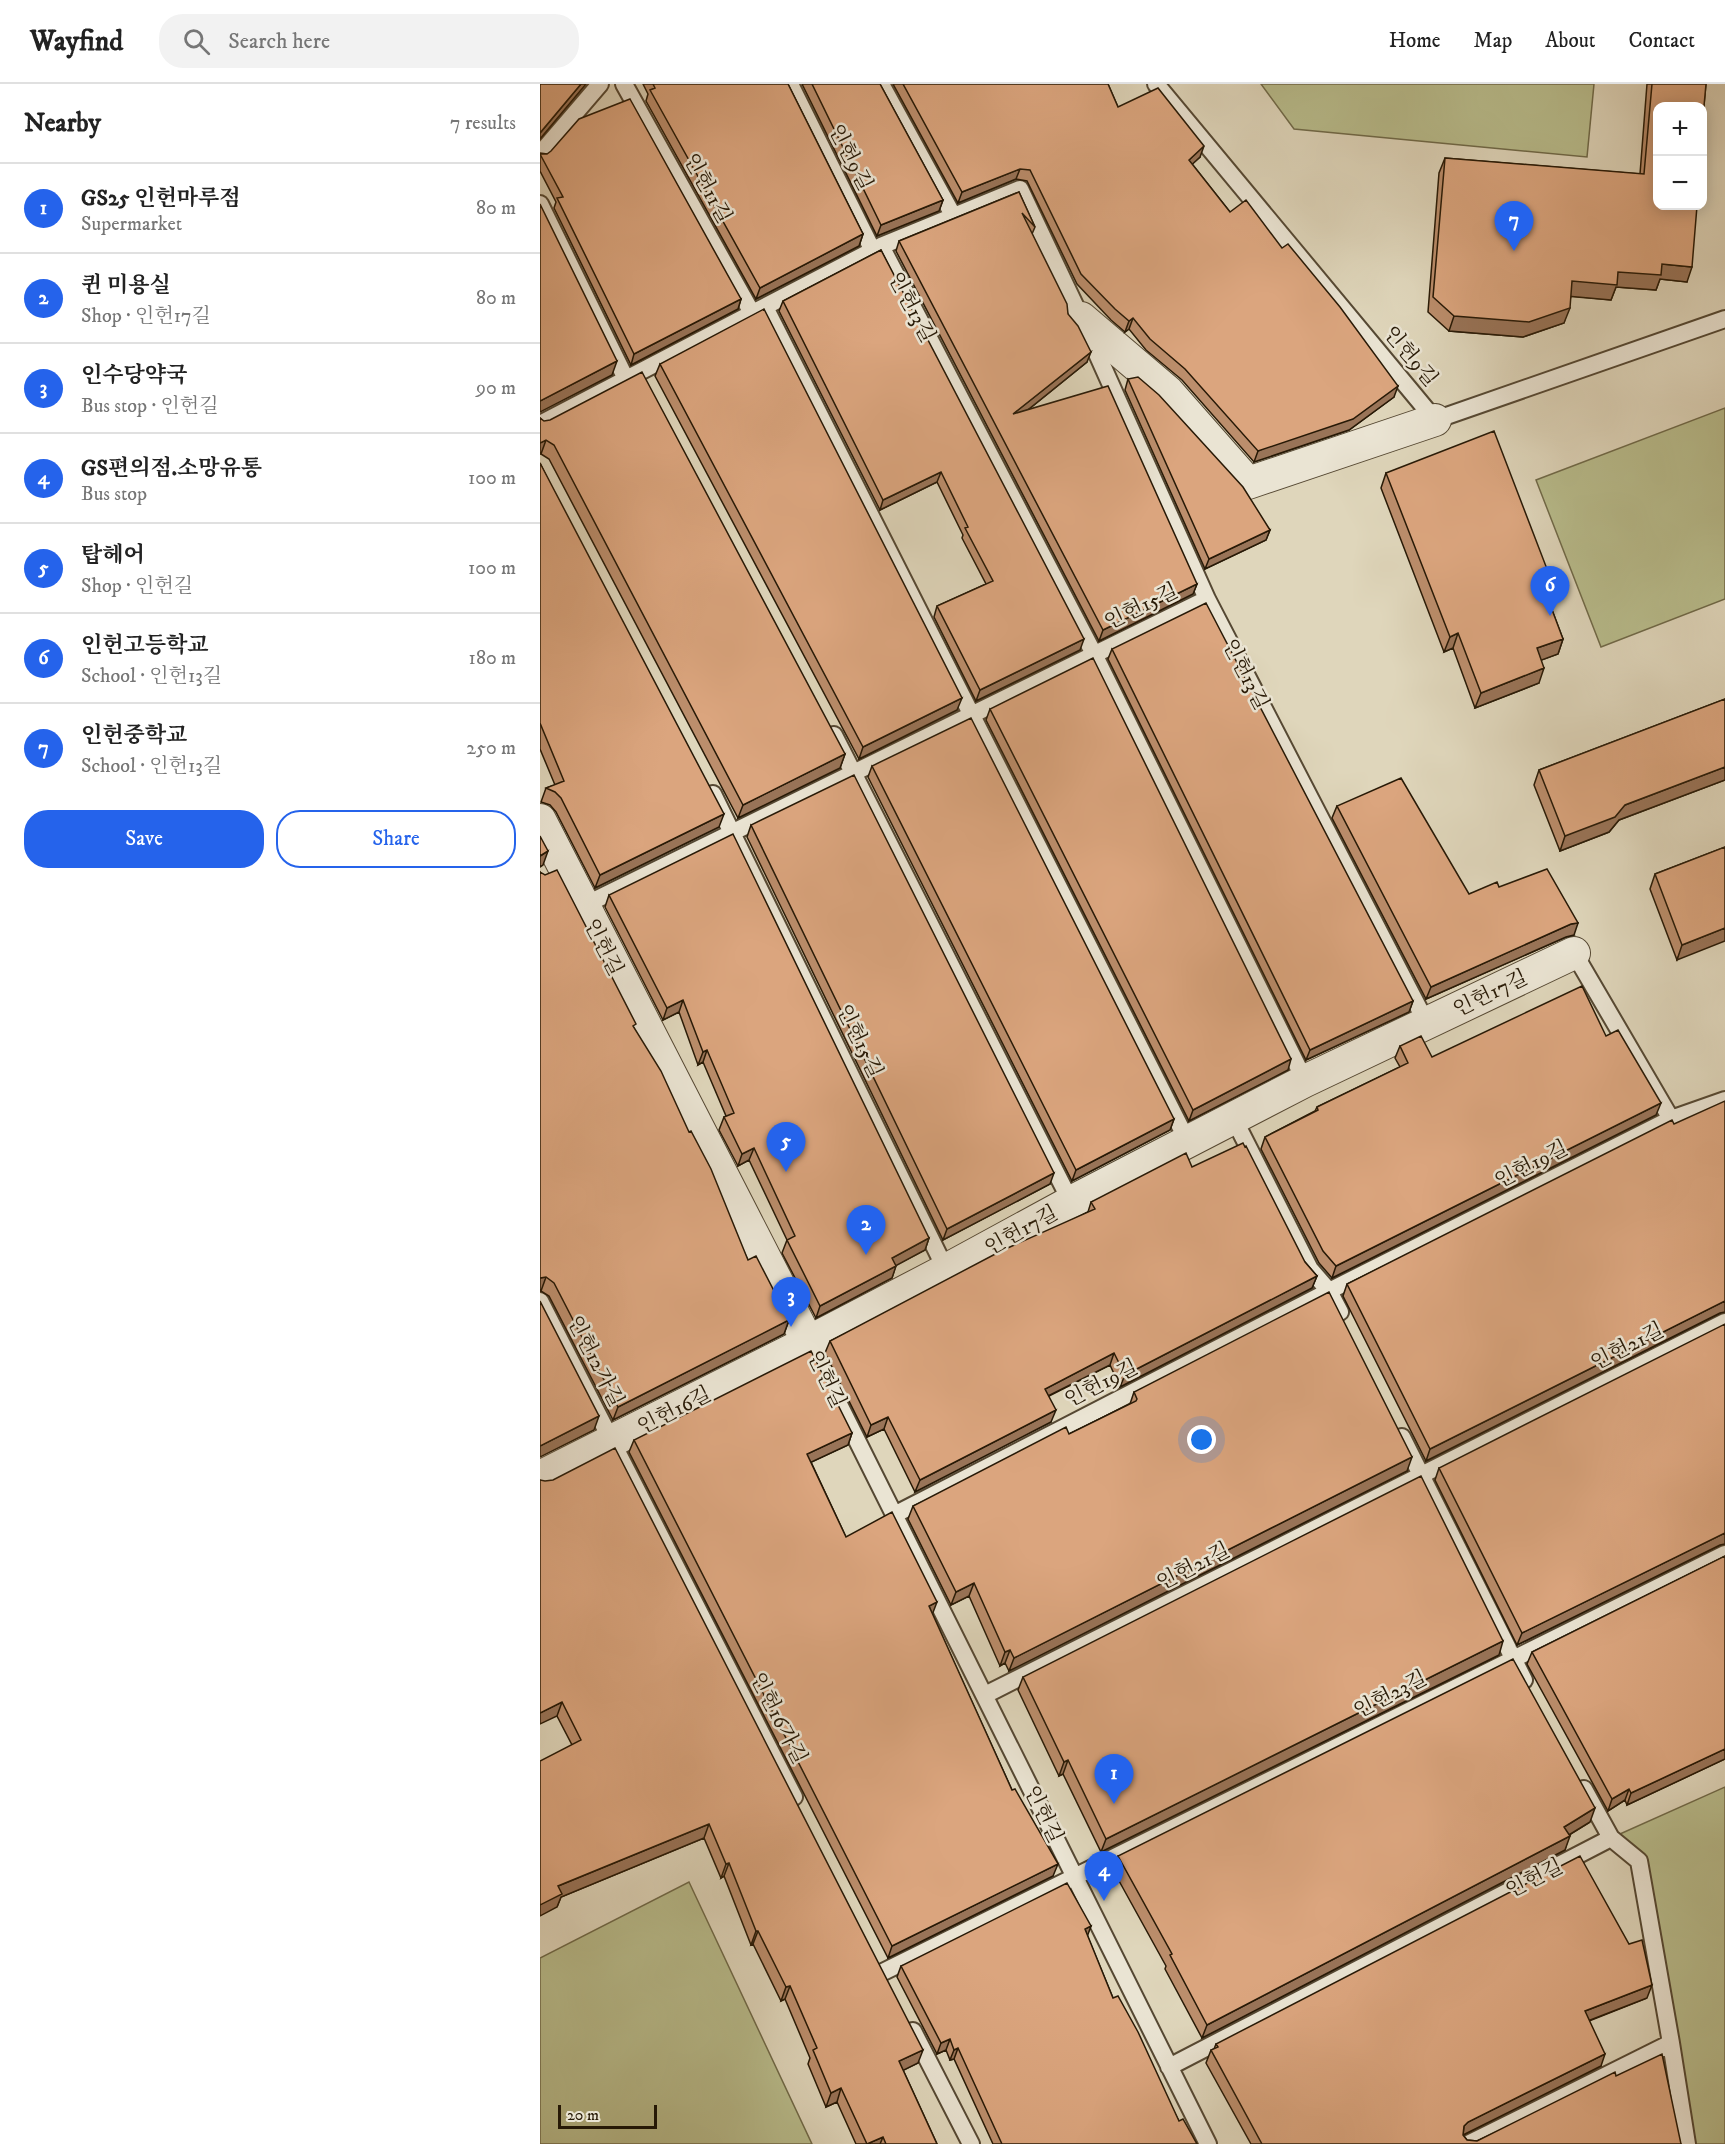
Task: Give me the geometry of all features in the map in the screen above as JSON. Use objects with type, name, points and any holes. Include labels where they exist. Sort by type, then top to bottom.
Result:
[{"type":"street","name":"인헌13길","points":[[1081,318],[1168,392],[1248,483],[1435,420]]},
{"type":"street","name":"인헌길","points":[[540,820],[556,871],[583,906],[808,1342]]},
{"type":"street","name":"인헌17길","points":[[808,1342],[1071,1202],[1305,1082],[1574,952]]},
{"type":"street","name":"인헌16길","points":[[540,1477],[808,1342]]},
{"type":"lane","points":[[540,154],[600,84]]},
{"type":"lane","name":"인헌11길","points":[[624,84],[759,310]]},
{"type":"lane","name":"인헌9길","points":[[790,84],[877,249]]},
{"type":"lane","points":[[880,84],[954,217]]},
{"type":"lane","name":"인헌9길","points":[[1156,84],[1435,420],[1725,320]]},
{"type":"lane","name":"인헌13길","points":[[540,424],[638,377],[759,310],[877,249],[1020,189],[1081,318],[1207,598],[1427,1024]]},
{"type":"lane","points":[[540,204],[638,377]]},
{"type":"lane","name":"인헌13길","points":[[877,249],[1094,654]]},
{"type":"lane","points":[[759,310],[972,714],[1188,1142]]},
{"type":"lane","name":"인헌15길","points":[[583,906],[1207,598]]},
{"type":"lane","name":"인헌15길","points":[[1094,654],[1305,1082]]},
{"type":"lane","points":[[826,719],[1071,1202]]},
{"type":"lane","points":[[705,779],[733,832]]},
{"type":"lane","name":"인헌15길","points":[[733,832],[946,1270]]},
{"type":"lane","name":"인헌17길","points":[[1574,952],[1671,1119]]},
{"type":"lane","name":"인헌19길","points":[[894,1515],[1329,1291],[1671,1119],[1725,1100]]},
{"type":"lane","points":[[1234,1119],[1310,1269],[1329,1291],[1349,1332]]},
{"type":"lane","name":"인헌12가길","points":[[540,1301],[612,1442]]},
{"type":"lane","name":"인헌21길","points":[[985,1695],[1725,1322]]},
{"type":"lane","name":"인헌길","points":[[808,1342],[1208,2144]]},
{"type":"lane","points":[[1395,1424],[1534,1698]]},
{"type":"lane","name":"인헌16가길","points":[[612,1442],[802,1813]]},
{"type":"lane","name":"인헌23길","points":[[1075,1876],[1725,1554]]},
{"type":"lane","points":[[1578,1778],[1611,1838],[1639,1861],[1687,2144]]},
{"type":"lane","name":"인헌길","points":[[1169,2067],[1611,1838]]},
{"type":"lane","points":[[883,1972],[1075,1876]]},
{"type":"lane","points":[[903,2012],[970,2144]]},
{"type":"lane","points":[[1468,2144],[1671,2043]]},
{"type":"green space","points":[[1261,84],[1594,84],[1587,157],[1294,129]]},
{"type":"green space","points":[[1725,408],[1725,599],[1601,647],[1536,480]]},
{"type":"green space","points":[[1725,1787],[1725,2144],[1686,2144],[1639,1861],[1611,1838]]},
{"type":"green space","points":[[689,1882],[812,2144],[540,2144],[540,1958]]},
{"type":"building","points":[[540,84],[581,84],[540,133]]},
{"type":"building","points":[[653,84],[788,84],[863,234],[760,288],[650,90],[655,88]]},
{"type":"building","points":[[812,84],[880,84],[943,200],[881,225]]},
{"type":"building","points":[[903,84],[1108,84],[1118,107],[1158,88],[1204,146],[1189,160],[1230,212],[1246,200],[1282,248],[1288,244],[1340,307],[1398,386],[1353,419],[1258,451],[1185,369],[1150,339],[1133,318],[1129,321],[1115,309],[1081,274],[1030,170],[1020,169],[962,192]]},
{"type":"building","points":[[1652,84],[1706,84],[1704,102],[1653,102],[1653,210],[1697,210],[1692,267],[1662,264],[1661,275],[1618,272],[1617,285],[1572,281],[1570,308],[1529,322],[1454,316],[1433,297],[1445,158],[1644,174]]},
{"type":"building","points":[[630,99],[741,299],[634,354],[557,198],[563,197],[540,154],[547,154],[551,151],[579,119]]},
{"type":"building","points":[[1019,192],[1035,227],[1022,213],[1067,304],[1068,314],[1078,326],[1091,352],[1013,414],[1108,386],[1197,584],[1103,630],[899,241]]},
{"type":"building","points":[[540,204],[617,361],[540,401]]},
{"type":"building","points":[[881,250],[1084,639],[980,690],[937,606],[993,581],[965,528],[968,527],[941,472],[883,500],[783,301]]},
{"type":"building","points":[[764,309],[962,698],[863,747],[660,364]]},
{"type":"building","points":[[642,372],[845,754],[743,805],[554,445],[546,440],[540,443],[540,418],[544,421],[550,420]]},
{"type":"building","points":[[1138,377],[1159,395],[1243,487],[1270,530],[1209,559],[1128,379]]},
{"type":"building","points":[[1494,431],[1557,595],[1548,599],[1563,639],[1537,648],[1544,668],[1481,693],[1458,633],[1450,637],[1386,473]]},
{"type":"building","points":[[540,463],[724,814],[600,875],[561,798],[546,788],[564,781],[540,723]]},
{"type":"building","points":[[1206,603],[1413,1001],[1310,1050],[1112,649]]},
{"type":"building","points":[[1093,658],[1291,1059],[1193,1110],[990,709]]},
{"type":"building","points":[[1725,699],[1725,767],[1625,805],[1615,817],[1565,836],[1539,770]]},
{"type":"building","points":[[971,718],[1174,1119],[1076,1170],[872,766]]},
{"type":"building","points":[[854,775],[1054,1173],[947,1229],[751,825]]},
{"type":"building","points":[[1401,778],[1469,894],[1497,882],[1499,887],[1547,869],[1578,923],[1571,924],[1431,987],[1337,806]]},
{"type":"building","points":[[733,834],[929,1238],[892,1258],[896,1266],[820,1306],[787,1240],[795,1236],[754,1148],[742,1154],[724,1117],[734,1113],[707,1050],[703,1052],[683,1000],[667,1008],[609,895]]},
{"type":"building","points":[[540,836],[548,851],[540,856]]},
{"type":"building","points":[[1725,847],[1725,928],[1682,945],[1655,874]]},
{"type":"building","points":[[557,870],[636,1024],[633,1026],[661,1071],[689,1132],[691,1131],[711,1169],[748,1260],[756,1256],[789,1320],[618,1407],[554,1283],[546,1277],[540,1278],[540,872],[545,875]]},
{"type":"building","points":[[1582,986],[1606,1036],[1618,1030],[1661,1103],[1336,1266],[1323,1251],[1265,1137],[1318,1110],[1317,1107],[1408,1063],[1400,1046],[1421,1036],[1432,1057]]},
{"type":"building","points":[[1725,1101],[1725,1301],[1430,1449],[1347,1284],[1672,1120],[1674,1124]]},
{"type":"building","points":[[1243,1143],[1305,1262],[1317,1276],[1125,1375],[1114,1353],[1045,1389],[1056,1410],[920,1480],[888,1417],[871,1425],[830,1341],[1001,1251],[1095,1209],[1091,1202],[1186,1153],[1192,1167]]},
{"type":"building","points":[[1329,1292],[1412,1457],[1014,1658],[1010,1650],[1005,1652],[974,1583],[956,1592],[913,1506],[1066,1427],[1069,1434],[1136,1401],[1134,1392]]},
{"type":"building","points":[[540,1301],[599,1416],[540,1446]]},
{"type":"building","points":[[1725,1324],[1725,1533],[1522,1633],[1439,1468]]},
{"type":"building","points":[[811,1351],[852,1433],[807,1454],[846,1537],[892,1512],[937,1602],[929,1606],[1012,1790],[1015,1789],[1058,1864],[892,1946],[634,1440]]},
{"type":"building","points":[[615,1448],[923,2050],[899,2061],[937,2144],[886,2144],[883,2137],[867,2144],[841,2088],[831,2093],[813,2050],[817,2048],[790,1986],[786,1987],[756,1931],[729,1863],[726,1864],[709,1824],[558,1886],[562,1894],[540,1905],[540,1761],[581,1740],[562,1702],[540,1713],[540,1480],[553,1480]]},
{"type":"building","points":[[1421,1476],[1503,1641],[1106,1839],[1068,1760],[1064,1762],[1023,1677]]},
{"type":"building","points":[[1725,1556],[1725,1749],[1631,1793],[1629,1789],[1612,1799],[1532,1652]]},
{"type":"building","points":[[1513,1659],[1595,1808],[1564,1827],[1570,1836],[1207,2025],[1170,1955],[1172,1954],[1118,1856]]},
{"type":"building","points":[[1580,1856],[1629,1944],[1642,1940],[1652,1985],[1585,2011],[1605,2054],[1468,2122],[1464,2126],[1463,2135],[1467,2140],[1477,2141],[1615,2072],[1616,2076],[1662,2054],[1681,2144],[1262,2144],[1211,2050],[1218,2047],[1216,2044]]},
{"type":"building","points":[[1067,1883],[1091,1926],[1085,1929],[1113,1998],[1118,1996],[1138,2032],[1179,2121],[1183,2119],[1197,2144],[1002,2144],[958,2048],[954,2050],[950,2039],[941,2043],[901,1966]]},
{"type":"place","name":"인헌중학교","points":[[1514,251]]},
{"type":"place","name":"인헌고등학교","points":[[1550,616]]},
{"type":"place","name":"탑헤어","points":[[786,1172]]},
{"type":"place","name":"퀸 미용실","points":[[866,1255]]},
{"type":"place","name":"인수당약국","points":[[791,1327]]},
{"type":"place","name":"GS25 인헌마루점","points":[[1114,1804]]},
{"type":"place","name":"GS편의점.소망유통","points":[[1104,1901]]}]
